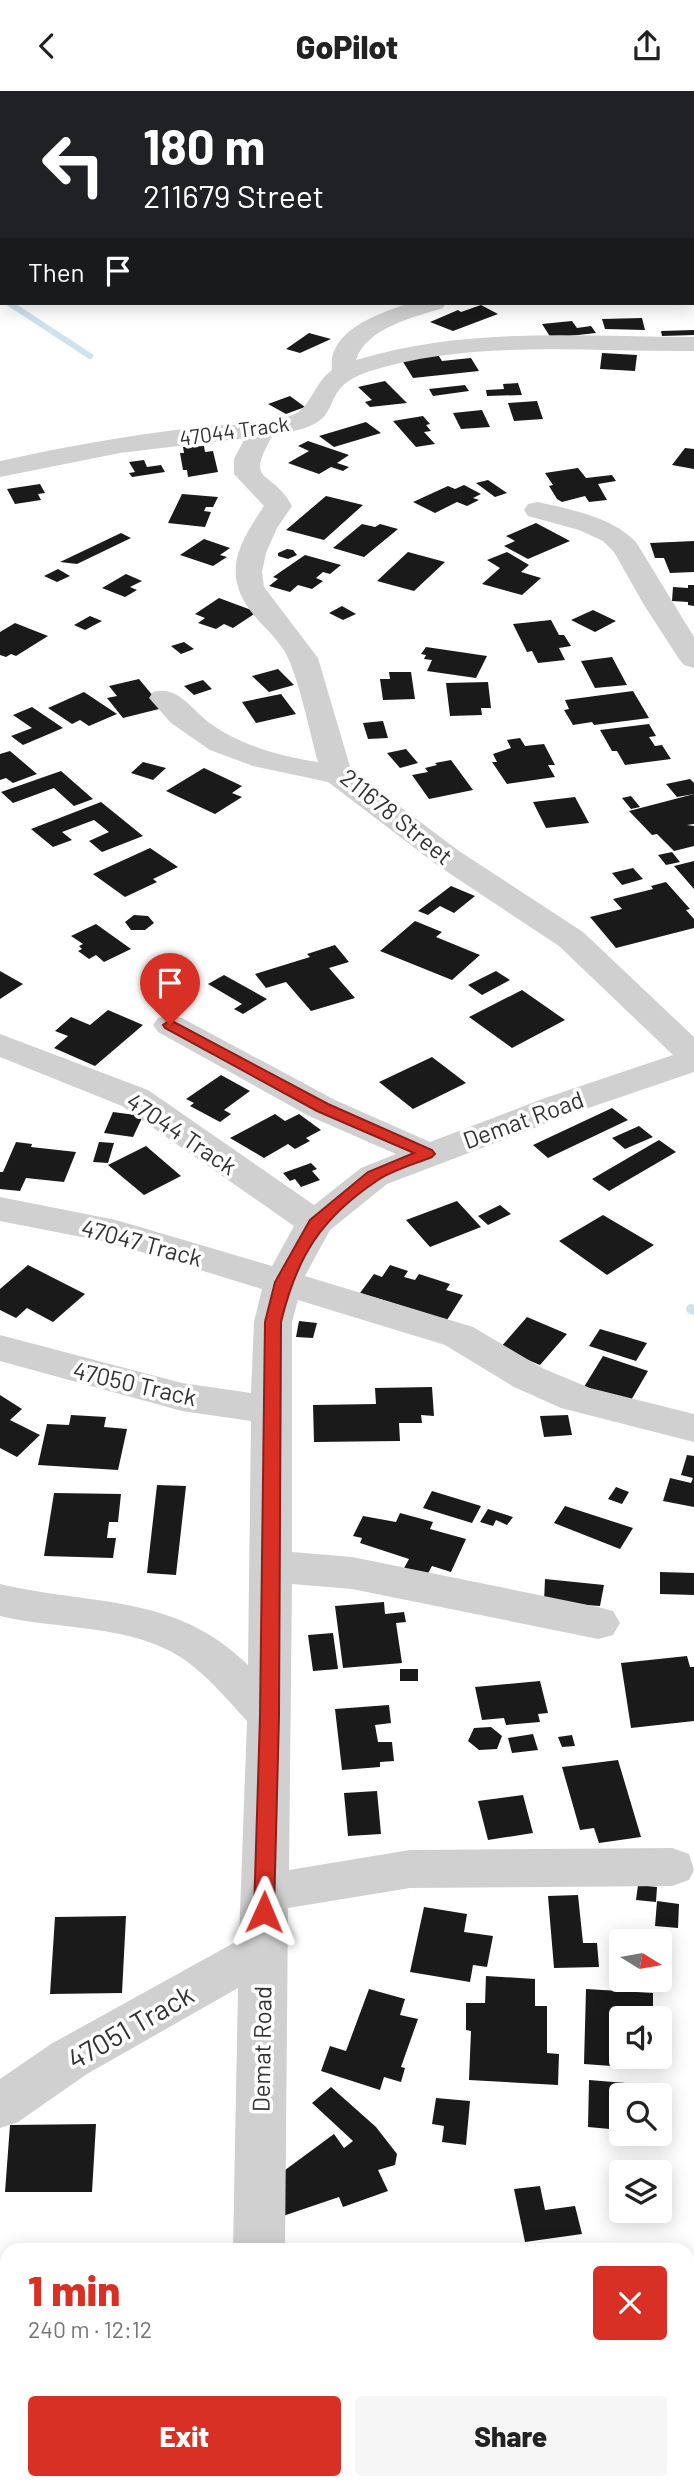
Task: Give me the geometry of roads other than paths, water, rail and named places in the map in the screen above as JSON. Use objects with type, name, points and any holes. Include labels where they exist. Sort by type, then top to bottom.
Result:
[{"type":"street","points":[[428,305],[399,314],[366,331],[344,353],[342,364],[345,372],[398,354],[464,343],[694,344]]},
{"type":"street","name":"47044 Track","points":[[0,469],[193,435],[263,430],[297,422],[313,415],[322,403],[329,385],[345,372]]},
{"type":"street","name":"211678 Street","points":[[263,430],[246,461],[245,470],[249,479],[271,494],[278,506],[264,526],[246,574],[247,585],[264,610],[294,641],[303,657],[337,773],[448,858],[570,939],[694,1058]]},
{"type":"street","points":[[538,510],[602,529],[620,541],[694,659]]},
{"type":"street","points":[[164,698],[182,720],[232,751],[337,773]]},
{"type":"street","points":[[170,1025],[323,1108],[427,1154]]},
{"type":"street","name":"47044 Track","points":[[0,1045],[135,1098],[315,1223]]},
{"type":"street","name":"Demat Road","points":[[259,2243],[264,1893],[270,1716],[273,1322],[283,1282],[315,1223],[374,1176],[427,1154],[694,1058]]},
{"type":"street","name":"47047 Track","points":[[0,1209],[116,1232],[458,1336],[476,1344],[527,1377],[571,1397],[694,1428]]},
{"type":"street","name":"47050 Track","points":[[0,1348],[182,1397],[271,1410]]},
{"type":"street","points":[[271,1566],[352,1573],[598,1623]]},
{"type":"street","points":[[0,1600],[155,1627],[194,1644],[222,1667],[270,1716]]},
{"type":"street","points":[[264,1893],[410,1869],[672,1867]]},
{"type":"street","name":"47051 Track","points":[[0,2106],[69,2059],[263,1950]]},
{"type":"waterway","points":[[12,305],[90,356]]}]
